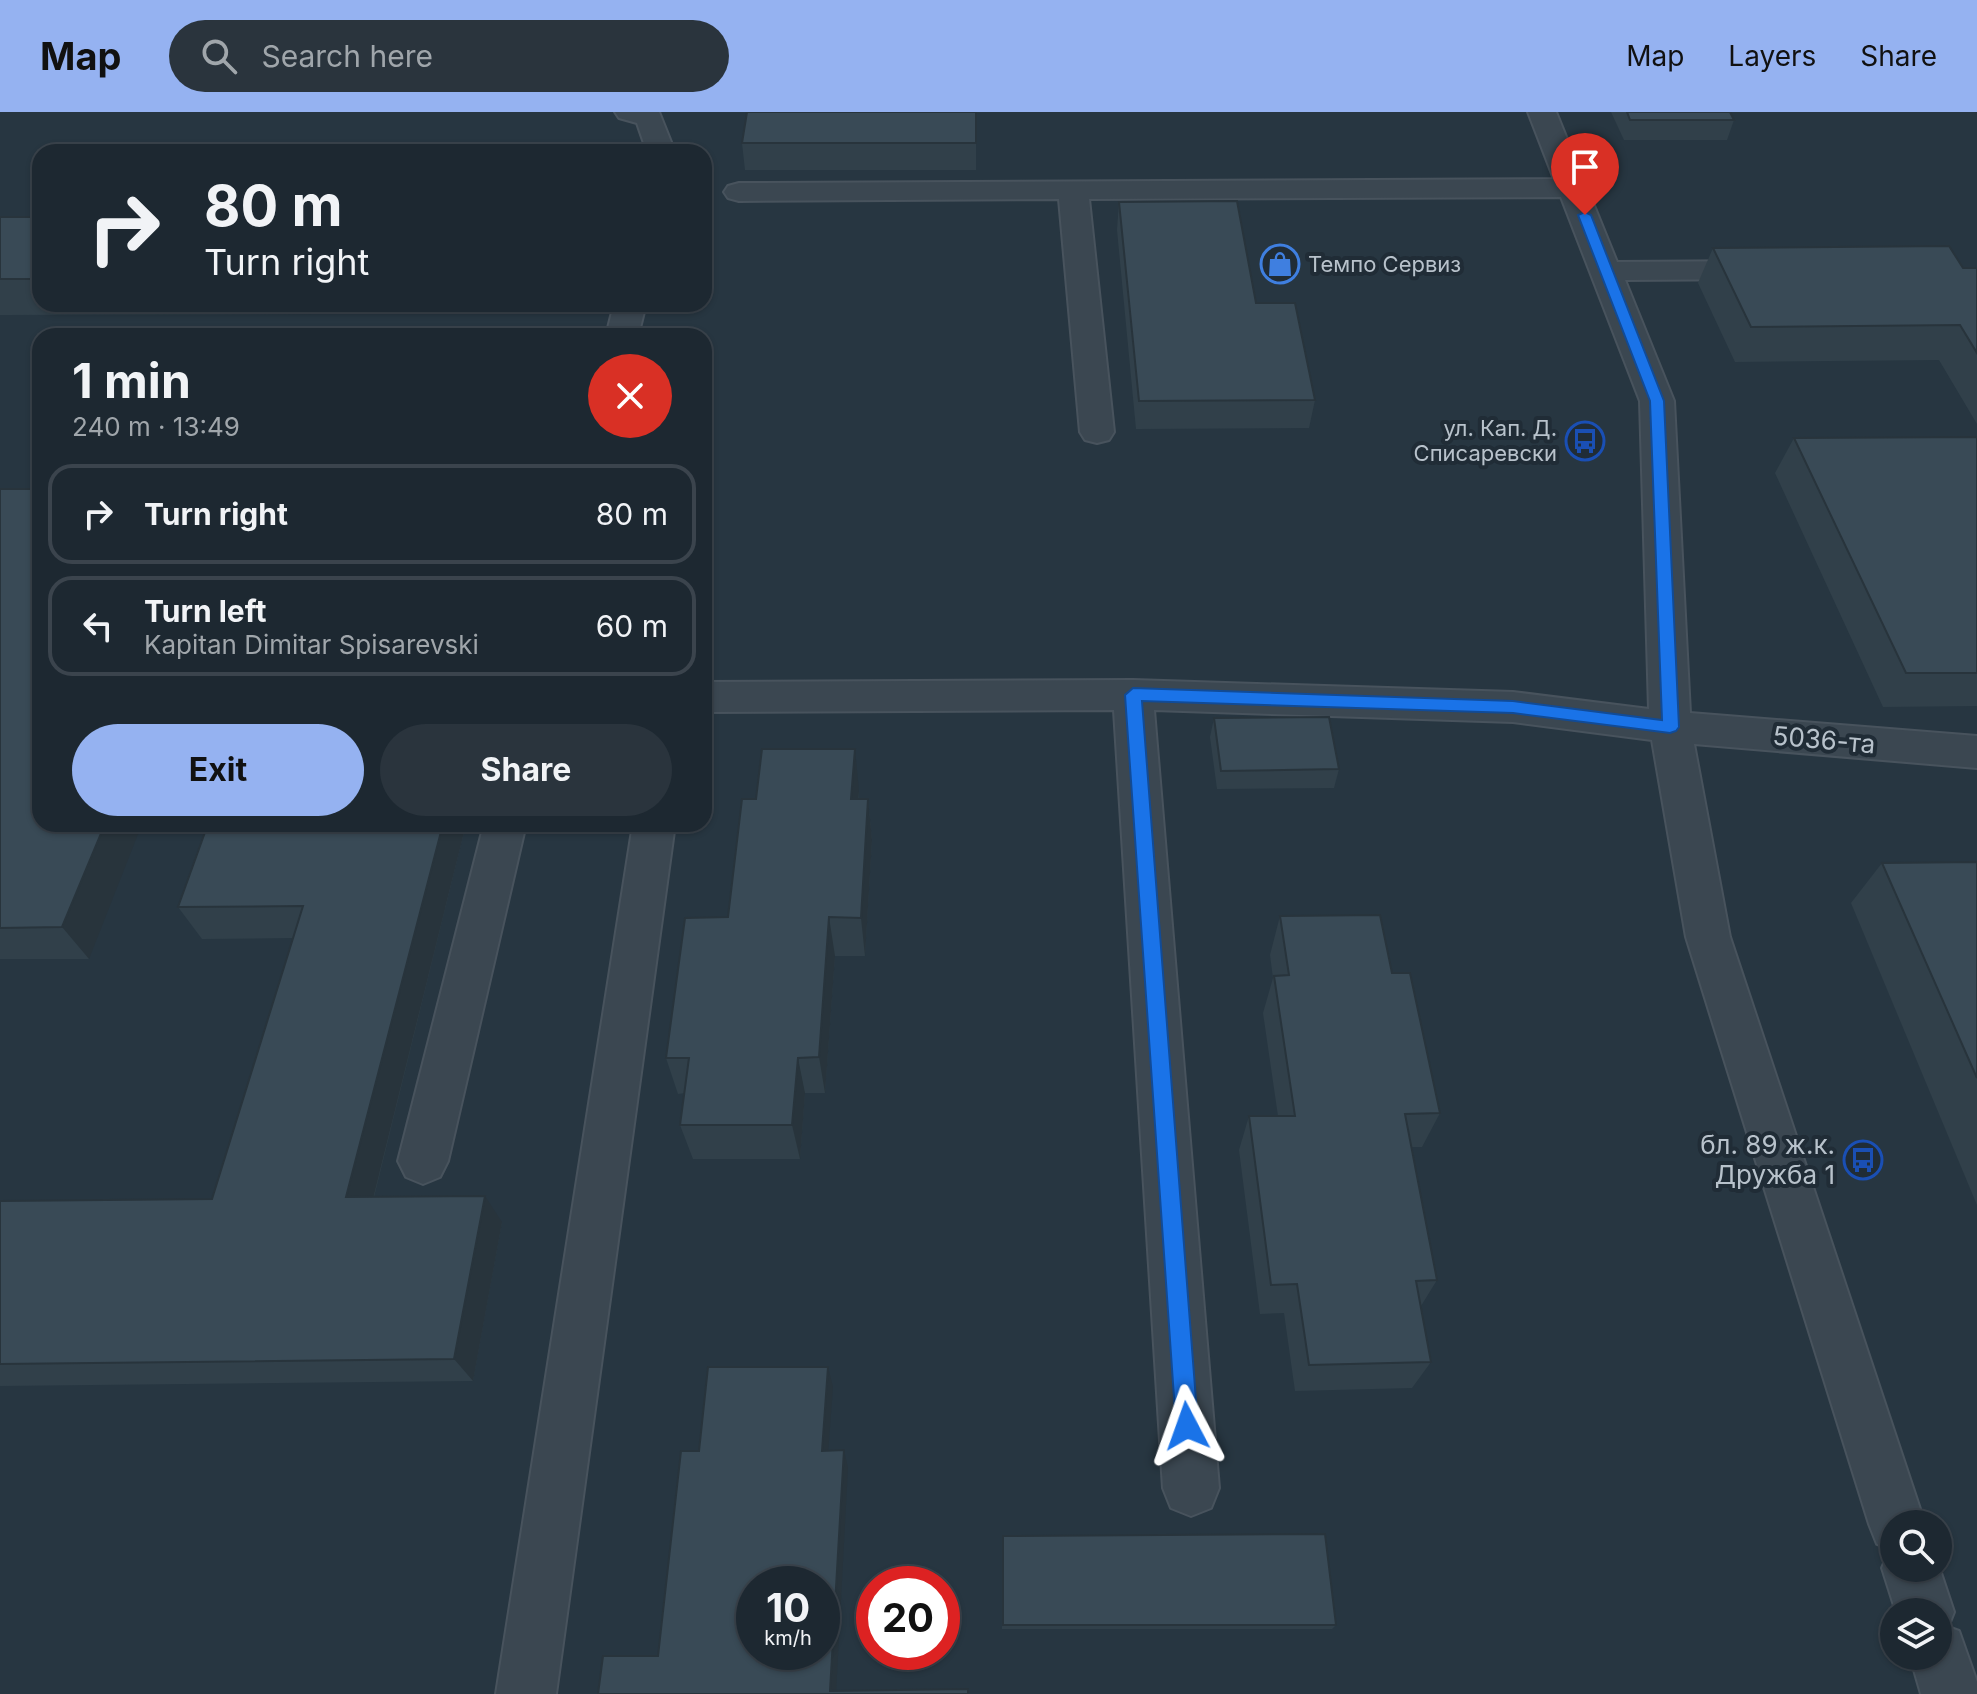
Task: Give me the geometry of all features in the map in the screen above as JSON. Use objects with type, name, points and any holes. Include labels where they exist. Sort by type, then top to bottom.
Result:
[{"type":"street","points":[[629,112],[649,118],[658,144]]},
{"type":"street","points":[[1542,112],[1657,401],[1670,727],[1708,937],[1892,1510]]},
{"type":"street","points":[[739,192],[1573,188]]},
{"type":"street","points":[[1073,190],[1097,432]]},
{"type":"street","points":[[1607,271],[1790,270]]},
{"type":"street","points":[[1133,695],[1191,1488]]},
{"type":"street","name":"5036-та","points":[[712,697],[1133,695],[1513,707],[1670,727],[1977,752]]},
{"type":"street","points":[[423,1161],[503,832]]},
{"type":"street","points":[[526,1694],[653,832]]},
{"type":"street","points":[[1944,1670],[1951,1694]]},
{"type":"building","points":[[747,112],[976,112],[976,143],[742,143]]},
{"type":"building","points":[[1627,112],[1730,112],[1734,120],[1630,120]]},
{"type":"building","points":[[1237,201],[1256,303],[1295,303],[1315,400],[1139,401],[1119,202]]},
{"type":"building","points":[[0,217],[32,217],[32,279],[0,279]]},
{"type":"building","points":[[1949,246],[1963,268],[1977,268],[1977,353],[1960,325],[1751,327],[1713,248]]},
{"type":"building","points":[[1977,437],[1977,673],[1906,673],[1794,438]]},
{"type":"building","points":[[0,489],[32,489],[32,832],[102,832],[62,927],[0,928]]},
{"type":"building","points":[[1329,717],[1339,769],[1221,771],[1214,718]]},
{"type":"building","points":[[762,749],[855,749],[851,799],[868,799],[861,918],[829,917],[819,1057],[798,1058],[792,1125],[680,1125],[689,1058],[666,1058],[685,918],[728,917],[742,799],[756,799]]},
{"type":"building","points":[[205,832],[441,832],[346,1197],[485,1196],[454,1359],[0,1364],[0,1201],[212,1199],[303,906],[178,907]]},
{"type":"building","points":[[1977,862],[1977,1078],[1882,863]]},
{"type":"building","points":[[1380,915],[1392,973],[1410,973],[1440,1113],[1405,1114],[1437,1280],[1416,1281],[1431,1362],[1309,1365],[1297,1284],[1271,1285],[1249,1116],[1295,1116],[1274,976],[1289,975],[1280,916]]},
{"type":"building","points":[[708,1367],[828,1367],[822,1451],[844,1450],[837,1566],[736,1566],[736,1670],[831,1670],[830,1691],[968,1689],[968,1694],[598,1694],[603,1656],[658,1656],[681,1451],[699,1451]]},
{"type":"building","points":[[1325,1534],[1336,1625],[1003,1625],[1003,1536]]},
{"type":"place","name":"Темпо Сервиз","points":[[1280,264]]},
{"type":"place","name":"ул. Кап. Д. Списаревски","points":[[1585,441]]},
{"type":"place","name":"бл. 89 ж.к. Дружба 1","points":[[1863,1160]]},
{"type":"route","points":[[1187,1426],[1133,695],[1513,707],[1670,727],[1657,401],[1585,215]]}]
